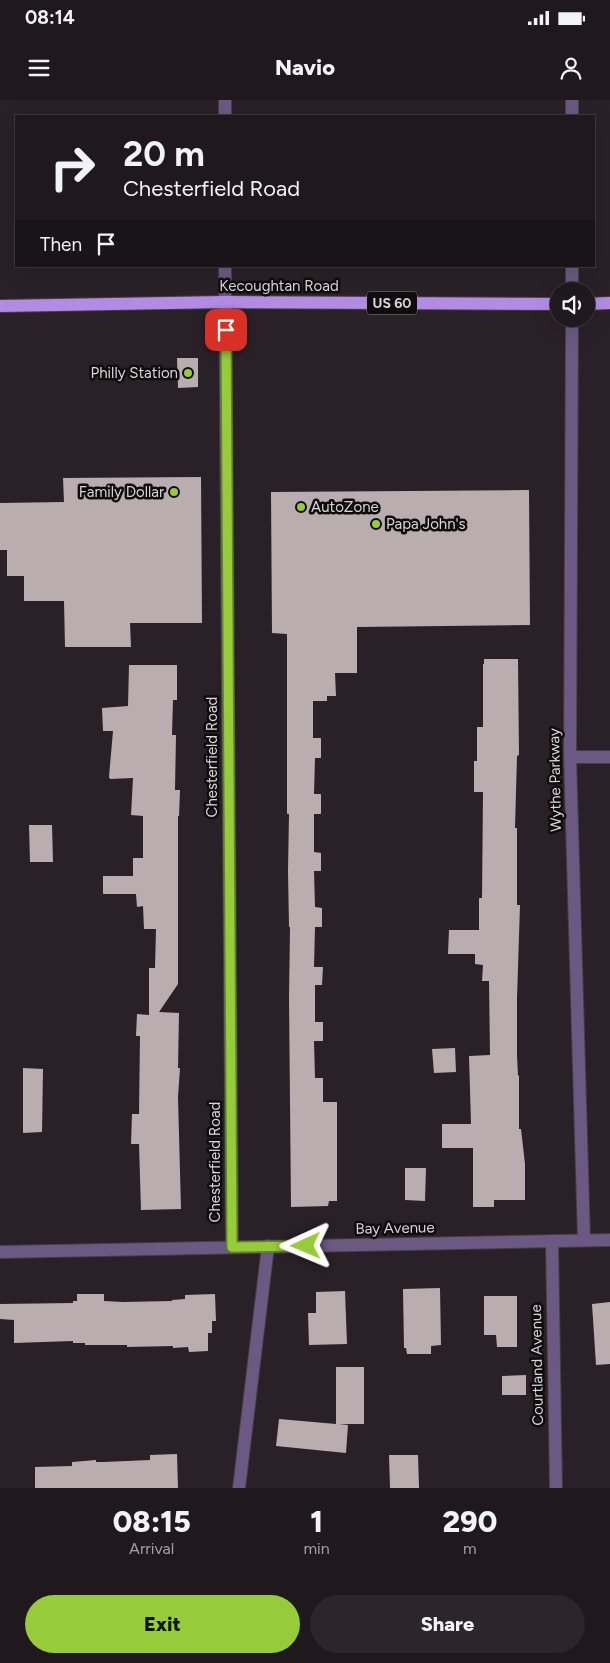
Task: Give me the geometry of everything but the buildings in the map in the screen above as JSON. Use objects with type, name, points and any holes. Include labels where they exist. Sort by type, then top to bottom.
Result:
[{"type":"main road","name":"Kecoughtan Road","points":[[0,306],[225,302],[550,304]]},
{"type":"main road","points":[[595,304],[610,303]]},
{"type":"street","points":[[225,100],[225,115]]},
{"type":"street","points":[[572,100],[572,115]]},
{"type":"street","name":"Chesterfield Road","points":[[225,267],[232,1247]]},
{"type":"street","points":[[572,267],[572,282]]},
{"type":"street","name":"Wythe Parkway","points":[[572,327],[570,757],[584,1240]]},
{"type":"street","points":[[570,757],[610,757]]},
{"type":"street","name":"Bay Avenue","points":[[0,1252],[610,1240]]},
{"type":"street","name":"Courtland Avenue","points":[[552,1241],[556,1488]]},
{"type":"street","points":[[239,1488],[268,1246]]},
{"type":"place","name":"Philly Station","points":[[188,373]]},
{"type":"place","name":"Family Dollar","points":[[174,492]]},
{"type":"place","name":"AutoZone","points":[[301,507]]},
{"type":"place","name":"Papa John's","points":[[376,524]]},
{"type":"route","points":[[226,330],[232,1247],[306,1246]]}]
